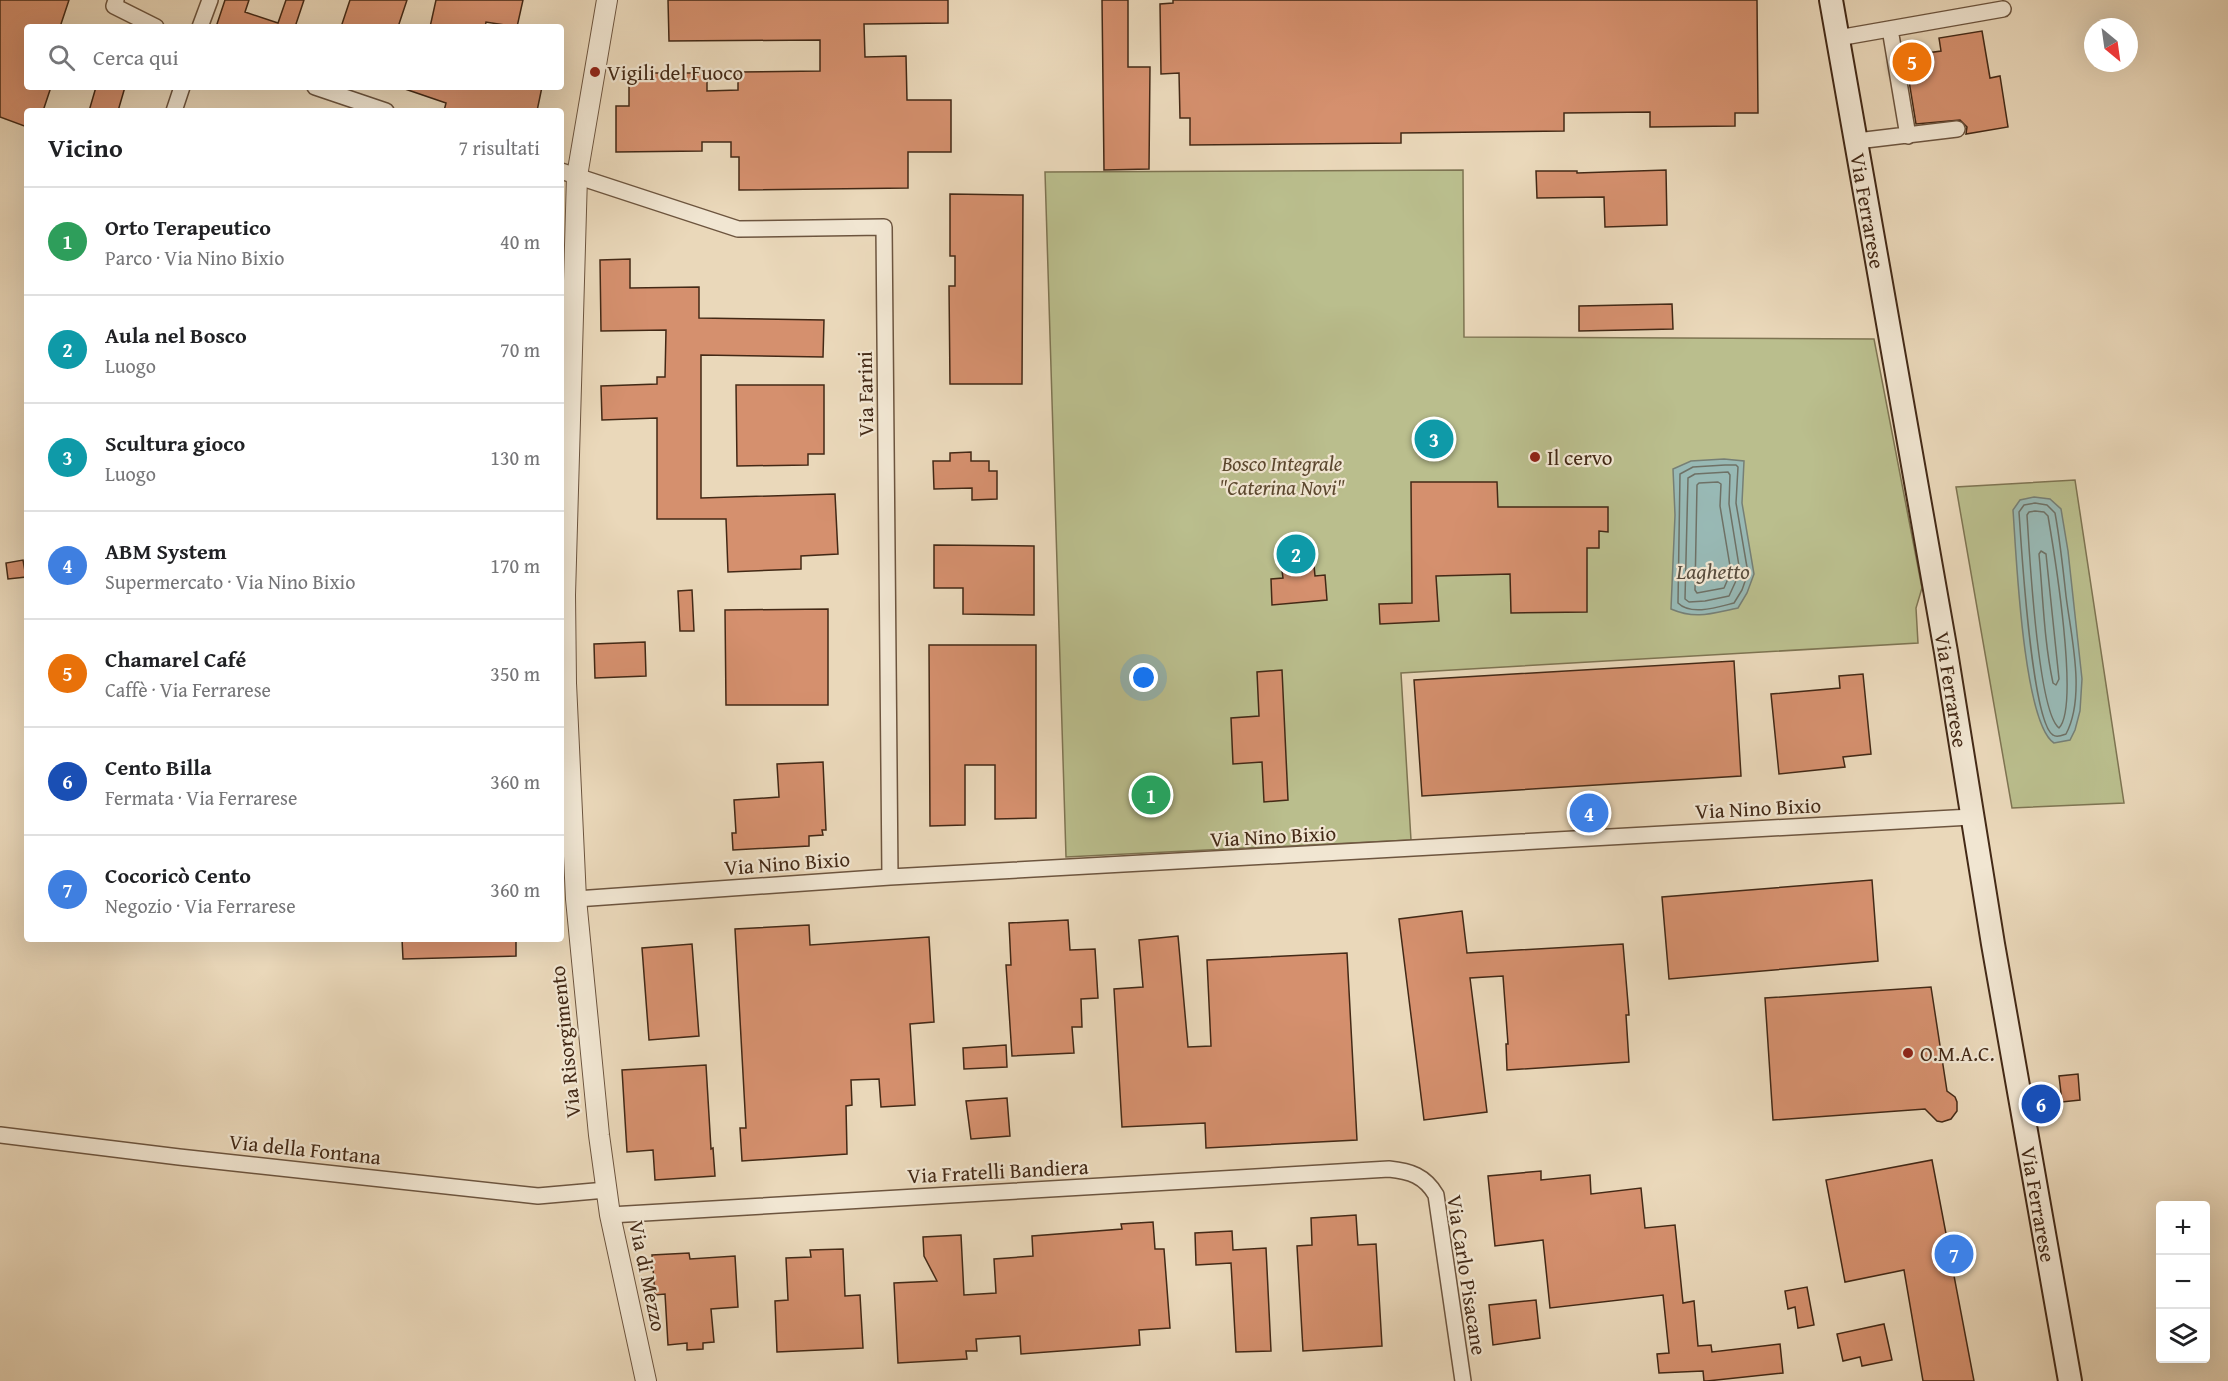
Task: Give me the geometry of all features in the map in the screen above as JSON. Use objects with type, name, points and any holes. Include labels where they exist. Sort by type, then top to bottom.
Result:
[{"type":"main road","name":"Via Ferrarese","points":[[1831,0],[1946,652],[1971,817],[2070,1381]]},
{"type":"street","points":[[116,0],[114,6],[150,24]]},
{"type":"street","points":[[201,24],[210,0]]},
{"type":"street","name":"Via Risorgimento","points":[[564,550],[569,173],[607,0]]},
{"type":"street","points":[[1838,38],[2002,9]]},
{"type":"street","points":[[1890,29],[1908,136]]},
{"type":"street","points":[[175,108],[181,90]]},
{"type":"street","points":[[324,90],[377,108]]},
{"type":"street","points":[[1857,141],[1957,129]]},
{"type":"street","name":"Via Farini","points":[[569,173],[738,229],[884,227],[890,877]]},
{"type":"street","name":"Via Risorgimento","points":[[564,654],[576,899],[605,1186]]},
{"type":"street","name":"Via Nino Bixio","points":[[576,899],[890,877],[1971,817]]},
{"type":"street","name":"Via della Fontana","points":[[0,1135],[538,1196],[605,1186]]},
{"type":"street","name":"Via Fratelli Bandiera","points":[[609,1215],[1389,1169]]},
{"type":"street","name":"Via Carlo Pisacane","points":[[1389,1169],[1415,1174],[1425,1180],[1436,1196],[1463,1381]]},
{"type":"street","name":"Via di Mezzo","points":[[605,1186],[609,1215],[646,1381]]},
{"type":"green space","name":"Bosco Integrale \"Caterina Novi\"","points":[[1463,170],[1464,337],[1874,339],[1922,588],[1916,608],[1918,643],[1401,673],[1411,840],[1066,857],[1045,172]]},
{"type":"green space","points":[[2075,480],[2124,803],[2012,808],[1956,487]]},
{"type":"water","name":"Laghetto","points":[[1724,459],[1744,461],[1742,503],[1754,574],[1738,608],[1697,615],[1680,612],[1671,609],[1675,515],[1673,469],[1691,461]]},
{"type":"water","points":[[2034,497],[2050,499],[2061,509],[2082,679],[2080,711],[2075,730],[2070,740],[2054,743],[2043,729],[2035,704],[2028,671],[2019,596],[2013,510],[2020,500]]},
{"type":"building","points":[[0,0],[69,0],[61,24],[24,24],[24,90],[50,90],[44,108],[24,108],[24,126],[0,117]]},
{"type":"building","points":[[225,0],[249,0],[245,12],[278,23],[286,0],[304,0],[296,24],[217,24]]},
{"type":"building","points":[[350,0],[407,0],[399,24],[342,24]]},
{"type":"building","points":[[436,0],[523,0],[518,24],[486,22],[486,24],[431,24]]},
{"type":"building","points":[[668,0],[948,0],[948,23],[864,24],[865,57],[906,56],[907,100],[951,100],[951,152],[908,152],[908,188],[739,190],[739,157],[731,157],[731,142],[702,142],[702,151],[616,152],[616,106],[629,106],[629,73],[707,73],[707,91],[738,90],[738,72],[820,71],[820,40],[669,41]]},
{"type":"building","points":[[1102,0],[1128,0],[1128,67],[1150,67],[1149,169],[1104,170]]},
{"type":"building","points":[[1173,0],[1757,0],[1758,113],[1735,113],[1735,126],[1650,127],[1650,112],[1564,113],[1564,131],[1401,133],[1401,143],[1190,145],[1190,118],[1180,118],[1179,73],[1161,74],[1160,4],[1173,3]]},
{"type":"building","points":[[1982,31],[1990,78],[2000,76],[2008,127],[1966,134],[1967,127],[1960,120],[1916,124],[1905,56],[1941,51],[1939,38]]},
{"type":"building","points":[[95,90],[124,90],[119,108],[90,108]]},
{"type":"building","points":[[408,90],[541,90],[538,108],[445,108],[446,103]]},
{"type":"building","points":[[1666,170],[1667,225],[1605,227],[1604,197],[1537,198],[1536,171],[1577,171],[1577,173]]},
{"type":"building","points":[[950,194],[1023,195],[1022,384],[950,384],[949,286],[955,286],[955,256],[950,256]]},
{"type":"building","points":[[630,259],[630,288],[699,287],[699,318],[824,320],[823,357],[701,355],[701,498],[835,494],[838,554],[801,556],[801,569],[728,572],[726,519],[657,519],[657,418],[602,420],[601,386],[657,384],[657,377],[665,377],[666,330],[601,331],[600,260]]},
{"type":"building","points":[[1672,304],[1673,329],[1579,331],[1579,306]]},
{"type":"building","points":[[736,385],[824,385],[824,454],[808,454],[808,465],[737,466]]},
{"type":"building","points":[[971,452],[971,461],[989,461],[989,471],[997,471],[997,499],[972,500],[972,488],[934,489],[933,461],[950,461],[950,453]]},
{"type":"building","points":[[1411,482],[1497,482],[1498,507],[1608,507],[1608,532],[1599,531],[1599,548],[1587,548],[1587,612],[1511,613],[1510,574],[1436,576],[1439,621],[1380,624],[1379,604],[1412,603]]},
{"type":"building","points":[[934,545],[1034,546],[1034,615],[963,614],[963,588],[934,588]]},
{"type":"building","points":[[1312,545],[1315,576],[1325,575],[1327,600],[1272,605],[1271,579],[1283,578],[1279,549]]},
{"type":"building","points":[[23,560],[24,577],[8,579],[6,563]]},
{"type":"building","points":[[692,590],[694,631],[680,631],[678,591]]},
{"type":"building","points":[[828,609],[828,705],[726,705],[725,610]]},
{"type":"building","points":[[645,642],[646,676],[595,678],[594,644]]},
{"type":"building","points":[[929,645],[1036,645],[1036,818],[995,819],[995,765],[965,765],[965,825],[930,826]]},
{"type":"building","points":[[1734,661],[1741,776],[1422,796],[1414,680]]},
{"type":"building","points":[[1282,670],[1288,800],[1264,802],[1262,762],[1233,764],[1231,718],[1259,716],[1257,672]]},
{"type":"building","points":[[1863,674],[1871,754],[1843,757],[1845,767],[1779,774],[1771,694],[1840,688],[1839,676]]},
{"type":"building","points":[[823,762],[826,830],[822,830],[823,835],[809,836],[809,846],[733,850],[732,833],[736,833],[734,800],[779,797],[777,764]]},
{"type":"building","points":[[1872,880],[1878,961],[1669,979],[1662,897]]},
{"type":"building","points":[[1462,911],[1467,953],[1623,944],[1629,1015],[1626,1015],[1629,1062],[1507,1070],[1506,1044],[1508,1044],[1503,976],[1470,978],[1487,1112],[1424,1120],[1399,919]]},
{"type":"building","points":[[1068,920],[1070,950],[1095,949],[1098,998],[1081,999],[1082,1027],[1072,1027],[1074,1053],[1012,1056],[1006,965],[1011,965],[1009,923]]},
{"type":"building","points":[[809,925],[810,945],[929,937],[934,1022],[910,1024],[915,1105],[881,1107],[879,1079],[851,1080],[852,1105],[846,1106],[847,1154],[742,1161],[740,1128],[746,1128],[735,929]]},
{"type":"building","points":[[1178,936],[1188,1047],[1211,1046],[1207,960],[1347,953],[1357,1140],[1206,1148],[1205,1123],[1122,1127],[1114,989],[1143,987],[1139,940]]},
{"type":"building","points":[[402,942],[516,942],[516,956],[403,959]]},
{"type":"building","points":[[692,944],[699,1036],[649,1040],[642,948]]},
{"type":"building","points":[[1931,987],[1947,1091],[1955,1097],[1957,1102],[1957,1111],[1951,1119],[1937,1121],[1925,1109],[1773,1120],[1765,998]]},
{"type":"building","points":[[1006,1045],[1007,1067],[964,1069],[963,1048]]},
{"type":"building","points":[[706,1065],[711,1149],[713,1148],[715,1176],[655,1180],[653,1150],[627,1152],[622,1070]]},
{"type":"building","points":[[2078,1074],[2080,1100],[2062,1102],[2059,1076]]},
{"type":"building","points":[[1007,1098],[1010,1136],[971,1139],[966,1101]]},
{"type":"building","points":[[1932,1160],[1974,1381],[1923,1381],[1904,1270],[1845,1282],[1826,1180]]},
{"type":"building","points":[[1541,1171],[1541,1180],[1590,1175],[1591,1194],[1641,1188],[1645,1228],[1675,1225],[1683,1303],[1694,1301],[1698,1346],[1711,1345],[1712,1352],[1780,1344],[1783,1373],[1704,1381],[1703,1371],[1659,1373],[1657,1354],[1669,1353],[1663,1295],[1550,1308],[1543,1240],[1495,1246],[1488,1176]]},
{"type":"building","points":[[1356,1215],[1358,1245],[1376,1244],[1382,1346],[1303,1351],[1297,1246],[1312,1245],[1311,1218]]},
{"type":"building","points":[[1153,1222],[1155,1249],[1164,1249],[1170,1328],[1139,1330],[1140,1345],[1021,1354],[1020,1336],[976,1339],[977,1351],[966,1351],[967,1359],[898,1363],[894,1283],[937,1281],[924,1256],[923,1237],[961,1235],[964,1295],[996,1293],[994,1259],[1033,1256],[1032,1236],[1122,1229],[1121,1224]]},
{"type":"building","points":[[1232,1231],[1233,1250],[1266,1248],[1271,1351],[1236,1352],[1231,1263],[1196,1265],[1195,1233]]},
{"type":"building","points":[[843,1249],[845,1296],[860,1295],[863,1348],[777,1352],[775,1301],[788,1300],[786,1258],[811,1257],[810,1250]]},
{"type":"building","points":[[689,1253],[690,1259],[735,1256],[738,1307],[711,1309],[714,1342],[703,1343],[703,1349],[687,1350],[687,1343],[668,1345],[665,1294],[655,1295],[652,1255]]},
{"type":"building","points":[[1807,1287],[1814,1325],[1798,1328],[1795,1307],[1788,1309],[1785,1291]]},
{"type":"building","points":[[1536,1300],[1540,1338],[1493,1345],[1489,1305]]},
{"type":"building","points":[[1884,1324],[1892,1360],[1862,1366],[1860,1357],[1843,1361],[1837,1334]]},
{"type":"place","name":"Chamarel Café","points":[[1912,62]]},
{"type":"place","name":"Vigili del Fuoco","points":[[595,72]]},
{"type":"place","name":"Scultura gioco","points":[[1434,439]]},
{"type":"place","name":"Il cervo","points":[[1535,457]]},
{"type":"place","name":"Aula nel Bosco","points":[[1296,554]]},
{"type":"place","name":"Orto Terapeutico","points":[[1151,795]]},
{"type":"place","name":"ABM System","points":[[1589,813]]},
{"type":"place","name":"O.M.A.C.","points":[[1908,1053]]},
{"type":"place","name":"Cento Billa","points":[[2041,1104]]},
{"type":"place","name":"Cocoricò Cento","points":[[1954,1254]]}]
